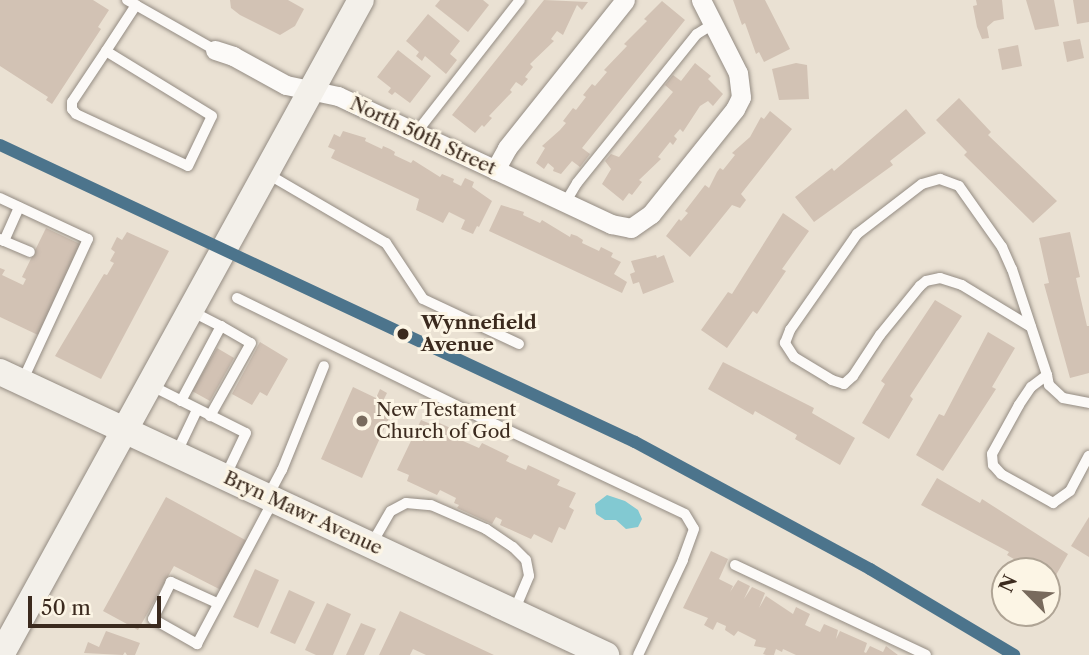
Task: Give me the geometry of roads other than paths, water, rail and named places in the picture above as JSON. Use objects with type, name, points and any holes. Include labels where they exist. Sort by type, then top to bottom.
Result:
[{"type":"street","points":[[1,655],[361,0]]},
{"type":"street","points":[[495,170],[508,148],[625,0]]},
{"type":"street","points":[[701,0],[713,24]]},
{"type":"street","name":"North 50th Street","points":[[215,50],[233,56],[274,80],[338,96],[617,227],[631,228],[651,214],[735,109],[742,92],[738,73],[713,24]]},
{"type":"street","name":"Bryn Mawr Avenue","points":[[11,377],[593,652]]},
{"type":"lane","points":[[416,133],[520,0]]},
{"type":"lane","points":[[106,51],[212,116],[188,166],[76,114],[72,102],[106,51],[132,3],[215,50]]},
{"type":"lane","points":[[565,203],[577,183],[697,34],[713,24]]},
{"type":"lane","points":[[266,172],[386,243],[423,299],[519,344]]},
{"type":"lane","points":[[1031,327],[962,285],[940,278],[926,281],[920,286],[880,335],[849,382],[844,384],[832,380],[794,357],[785,343],[790,330],[857,234],[931,180],[951,181],[959,186],[996,236],[1008,258],[1031,327],[1049,385],[1063,398],[1089,403]]},
{"type":"lane","points":[[0,198],[88,239],[11,377]]},
{"type":"lane","points":[[19,207],[2,240],[30,253]]},
{"type":"lane","points":[[237,298],[484,419],[685,513],[694,529],[684,560],[638,655]]},
{"type":"lane","points":[[191,311],[250,342],[225,381],[210,416]]},
{"type":"lane","points":[[181,401],[202,368],[221,327]]},
{"type":"lane","points":[[217,603],[171,582],[153,619],[197,644],[270,498],[324,366]]},
{"type":"lane","points":[[1046,375],[1031,387],[1019,405],[992,454],[993,465],[1001,474],[1053,503],[1070,491],[1089,456]]},
{"type":"lane","points":[[150,385],[246,433],[225,477]]},
{"type":"lane","points":[[176,454],[197,410]]},
{"type":"lane","points":[[371,545],[391,511],[406,503],[431,505],[486,529],[513,547],[526,560],[528,576],[513,612]]},
{"type":"lane","points":[[735,565],[926,655]]},
{"type":"water","points":[[607,495],[625,501],[638,510],[642,519],[638,527],[626,529],[616,520],[605,520],[596,514],[595,504]]},
{"type":"place","name":"Wynnefield Avenue","points":[[403,334]]},
{"type":"place","name":"New Testament Church of God","points":[[362,421]]}]
